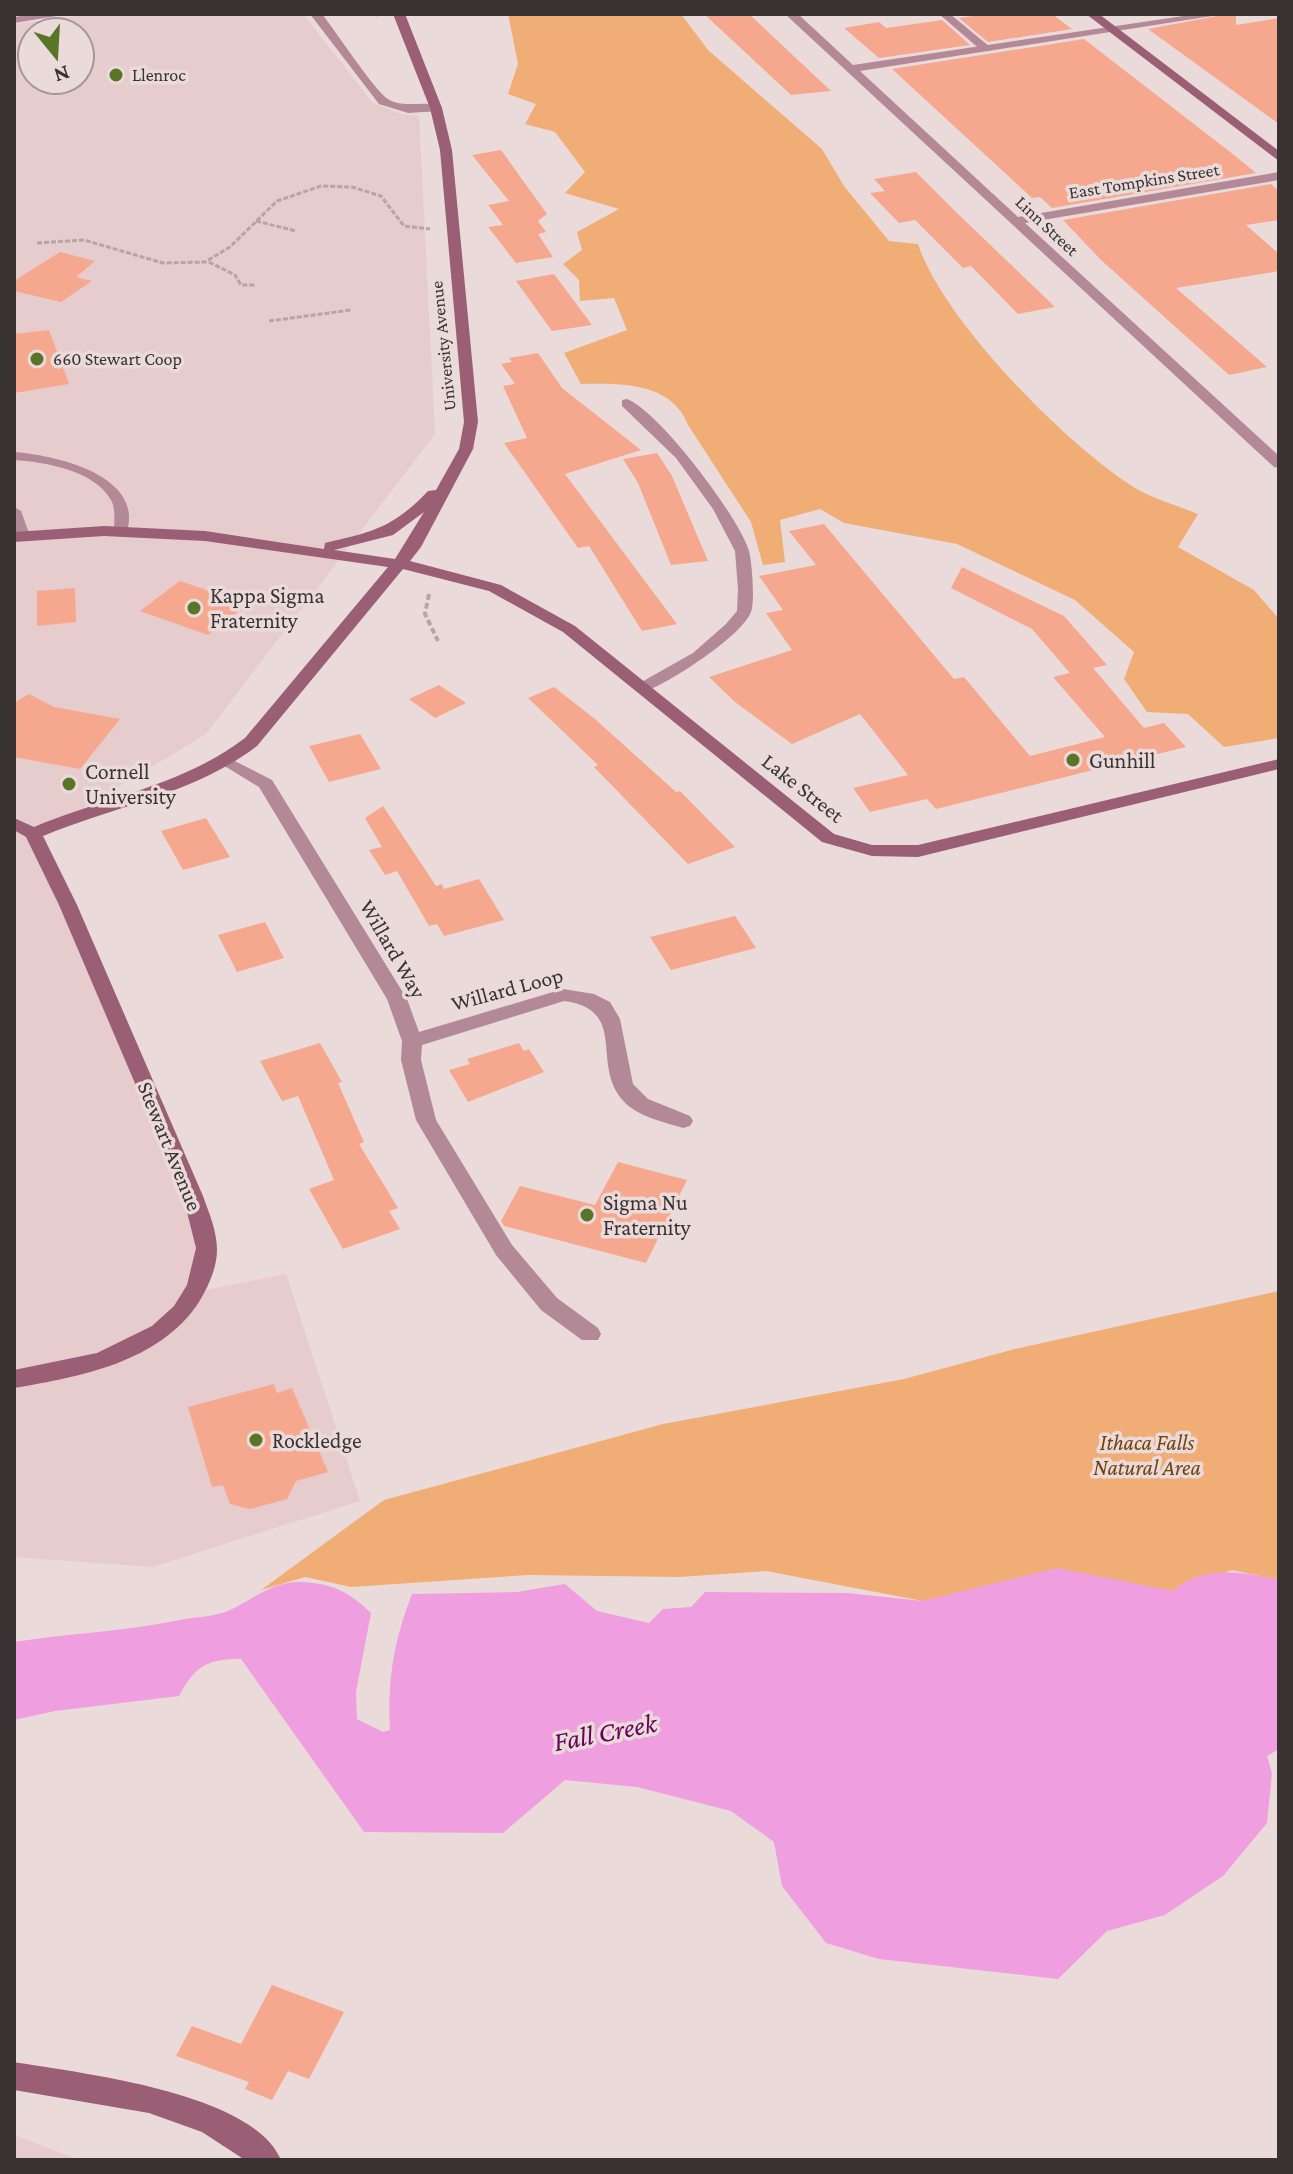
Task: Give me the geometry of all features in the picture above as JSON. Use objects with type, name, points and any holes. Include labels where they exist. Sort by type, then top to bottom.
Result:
[{"type":"street","points":[[14,20],[63,14]]},
{"type":"street","points":[[316,14],[383,101],[408,109],[436,108]]},
{"type":"street","name":"University Avenue","points":[[398,563],[420,534],[466,449],[471,422],[446,150],[436,108],[399,14]]},
{"type":"street","name":"Linn Street","points":[[791,14],[1279,464]]},
{"type":"street","points":[[1092,14],[1279,157]]},
{"type":"street","points":[[851,69],[1219,14]]},
{"type":"street","name":"East Tompkins Street","points":[[1015,221],[1279,176]]},
{"type":"street","points":[[308,549],[387,534],[417,513],[452,474]]},
{"type":"street","points":[[18,536],[121,531],[205,536],[398,563]]},
{"type":"street","points":[[14,823],[33,834],[85,813],[193,781],[227,762],[251,742],[398,563]]},
{"type":"street","name":"Lake Street","points":[[398,563],[472,580],[531,606],[569,629],[828,838],[860,850],[890,854],[918,851],[1279,764]]},
{"type":"street","name":"Willard Way","points":[[227,762],[266,784],[397,999],[412,1041],[411,1060],[426,1120],[504,1250],[549,1304],[590,1334]]},
{"type":"street","name":"Stewart Avenue","points":[[14,1379],[69,1371],[116,1357],[159,1330],[189,1298],[200,1279],[206,1255],[205,1238],[193,1196],[68,905],[33,834]]},
{"type":"street","name":"Willard Loop","points":[[412,1041],[563,995],[586,995],[604,1005],[612,1020],[624,1085],[637,1102],[683,1121]]},
{"type":"street","points":[[14,2076],[159,2102],[204,2116],[245,2138],[267,2160]]},
{"type":"lane","points":[[944,14],[986,49]]},
{"type":"lane","points":[[627,403],[681,455],[720,509],[742,551],[745,589],[744,612],[731,627],[698,656],[643,687]]},
{"type":"lane","points":[[14,456],[38,459],[91,476],[110,489],[119,502],[121,531]]},
{"type":"lane","points":[[14,511],[18,536]]},
{"type":"path","points":[[366,14],[384,14]]},
{"type":"path","points":[[208,261],[268,208],[288,196],[311,188],[361,188],[381,196],[404,226],[451,228]]},
{"type":"path","points":[[256,221],[296,231]]},
{"type":"path","points":[[37,243],[70,235],[89,238],[163,263],[208,261],[235,275],[241,285],[256,285]]},
{"type":"path","points":[[269,321],[351,310]]},
{"type":"path","points":[[429,594],[424,621],[438,641]]},
{"type":"shaded area","name":"Cornell University","points":[[303,14],[372,102],[401,114],[419,116],[435,434],[206,734],[42,833],[212,1228],[206,1290],[286,1274],[360,1501],[152,1567],[14,1557],[14,24],[16,96],[96,96],[96,16],[77,16]]},
{"type":"shaded area","points":[[14,2135],[80,2160],[14,2160]]},
{"type":"green space","points":[[508,14],[681,14],[708,50],[822,149],[844,186],[889,241],[918,244],[932,275],[979,343],[1043,412],[1107,468],[1135,488],[1198,514],[1178,547],[1254,590],[1279,619],[1279,738],[1224,747],[1188,714],[1147,712],[1124,679],[1134,652],[1075,600],[957,544],[844,523],[820,509],[780,520],[785,562],[763,565],[751,522],[670,400],[628,385],[581,384],[564,353],[627,330],[614,298],[580,301],[579,280],[563,264],[582,250],[577,232],[619,209],[565,193],[585,172],[555,132],[525,124],[536,104],[508,94],[518,64]]},
{"type":"green space","name":"Ithaca Falls Natural Area","points":[[1279,1291],[1279,1580],[1232,1570],[1173,1591],[1137,1587],[964,1593],[923,1601],[766,1571],[679,1577],[528,1575],[351,1587],[305,1577],[261,1590],[384,1500],[663,1424],[904,1379],[1015,1349]]},
{"type":"water","name":"Fall Creek","points":[[1057,1568],[1173,1591],[1197,1577],[1224,1572],[1279,1580],[1279,1749],[1267,1756],[1272,1773],[1267,1823],[1223,1876],[1165,1915],[1107,1931],[1058,1979],[879,1959],[826,1943],[782,1886],[774,1842],[731,1811],[637,1787],[565,1780],[503,1833],[364,1832],[241,1659],[203,1666],[179,1696],[55,1711],[14,1720],[14,1642],[218,1614],[272,1588],[291,1583],[331,1587],[348,1594],[371,1613],[356,1692],[357,1719],[383,1732],[390,1730],[393,1660],[412,1594],[517,1592],[565,1584],[597,1611],[649,1623],[663,1609],[691,1607],[705,1592],[847,1593],[923,1601]]},
{"type":"building","points":[[704,14],[749,14],[831,91],[791,95]]},
{"type":"building","points":[[987,14],[1052,14],[1072,29],[988,42],[959,18]]},
{"type":"building","points":[[1236,14],[1236,25],[1279,18],[1279,124],[1148,29]]},
{"type":"building","points":[[942,20],[970,45],[879,58],[844,28],[879,22],[886,28]]},
{"type":"building","points":[[1084,39],[1256,173],[1052,208],[1040,197],[1032,198],[892,69]]},
{"type":"building","points":[[501,150],[547,214],[538,221],[546,232],[538,234],[553,257],[516,263],[488,227],[503,225],[488,205],[509,201],[472,155]]},
{"type":"building","points":[[916,172],[1055,307],[1018,314],[971,266],[963,268],[915,220],[899,223],[870,193],[885,191],[874,179]]},
{"type":"building","points":[[1271,184],[1279,191],[1279,220],[1246,225],[1279,254],[1279,271],[1176,288],[1267,367],[1229,375],[1101,260],[1063,220]]},
{"type":"building","points":[[60,252],[95,261],[76,277],[92,281],[61,302],[14,291],[14,281]]},
{"type":"building","points":[[554,274],[592,325],[552,331],[516,281]]},
{"type":"building","name":"660 Stewart Coop","points":[[49,330],[69,384],[14,393],[14,334]]},
{"type":"building","points":[[538,353],[562,388],[641,450],[565,474],[677,624],[642,631],[589,546],[578,548],[504,443],[527,438],[503,386],[515,384],[501,364],[512,362],[509,358]]},
{"type":"building","points":[[657,453],[672,476],[708,561],[671,565],[638,483],[623,459]]},
{"type":"building","points":[[824,524],[954,679],[964,677],[1030,756],[1105,737],[1053,677],[1070,673],[1032,629],[951,588],[962,567],[1064,616],[1107,665],[1093,668],[1144,728],[1164,723],[1186,747],[936,809],[927,799],[870,812],[853,788],[908,775],[860,714],[792,744],[735,702],[709,677],[792,650],[766,613],[783,610],[759,576],[816,565],[789,531]]},
{"type":"building","name":"Kappa Sigma Fraternity","points":[[180,581],[248,604],[208,635],[140,611]]},
{"type":"building","points":[[75,588],[76,622],[37,626],[37,591]]},
{"type":"building","points":[[439,685],[466,703],[435,718],[409,699]]},
{"type":"building","points":[[554,687],[595,719],[676,792],[680,791],[735,847],[688,864],[594,767],[598,765],[528,698]]},
{"type":"building","points":[[29,694],[54,707],[120,719],[80,769],[14,757],[14,703]]},
{"type":"building","points":[[360,734],[381,769],[329,782],[309,746]]},
{"type":"building","points":[[383,806],[436,886],[442,884],[444,889],[479,879],[504,920],[444,936],[437,924],[429,926],[397,871],[385,875],[369,850],[382,847],[365,818]]},
{"type":"building","points":[[206,818],[230,857],[183,870],[161,831]]},
{"type":"building","points":[[735,916],[756,948],[671,970],[650,937]]},
{"type":"building","points":[[265,922],[284,958],[237,972],[218,935]]},
{"type":"building","points":[[320,1043],[342,1082],[338,1083],[364,1142],[359,1144],[398,1208],[389,1211],[400,1229],[343,1249],[309,1189],[334,1180],[298,1096],[282,1101],[260,1061]]},
{"type":"building","points":[[519,1043],[524,1051],[529,1049],[544,1072],[468,1102],[449,1070],[470,1064],[467,1059]]},
{"type":"building","name":"Sigma Nu Fraternity","points":[[618,1162],[687,1180],[646,1263],[504,1226],[501,1221],[520,1186],[595,1205]]},
{"type":"building","name":"Rockledge","points":[[274,1384],[277,1393],[292,1388],[328,1472],[296,1481],[287,1499],[250,1509],[230,1504],[223,1485],[212,1487],[188,1407]]},
{"type":"building","points":[[272,1985],[344,2012],[309,2079],[288,2071],[272,2100],[245,2089],[249,2082],[176,2056],[192,2026],[241,2044]]},
{"type":"place","name":"Llenroc","points":[[116,75]]},
{"type":"place","name":"660 Stewart Coop","points":[[37,359]]},
{"type":"place","name":"Kappa Sigma Fraternity","points":[[194,608]]},
{"type":"place","name":"Gunhill","points":[[1073,760]]},
{"type":"place","name":"Cornell University","points":[[69,784]]},
{"type":"place","name":"Sigma Nu Fraternity","points":[[587,1215]]},
{"type":"place","name":"Rockledge","points":[[256,1440]]}]
